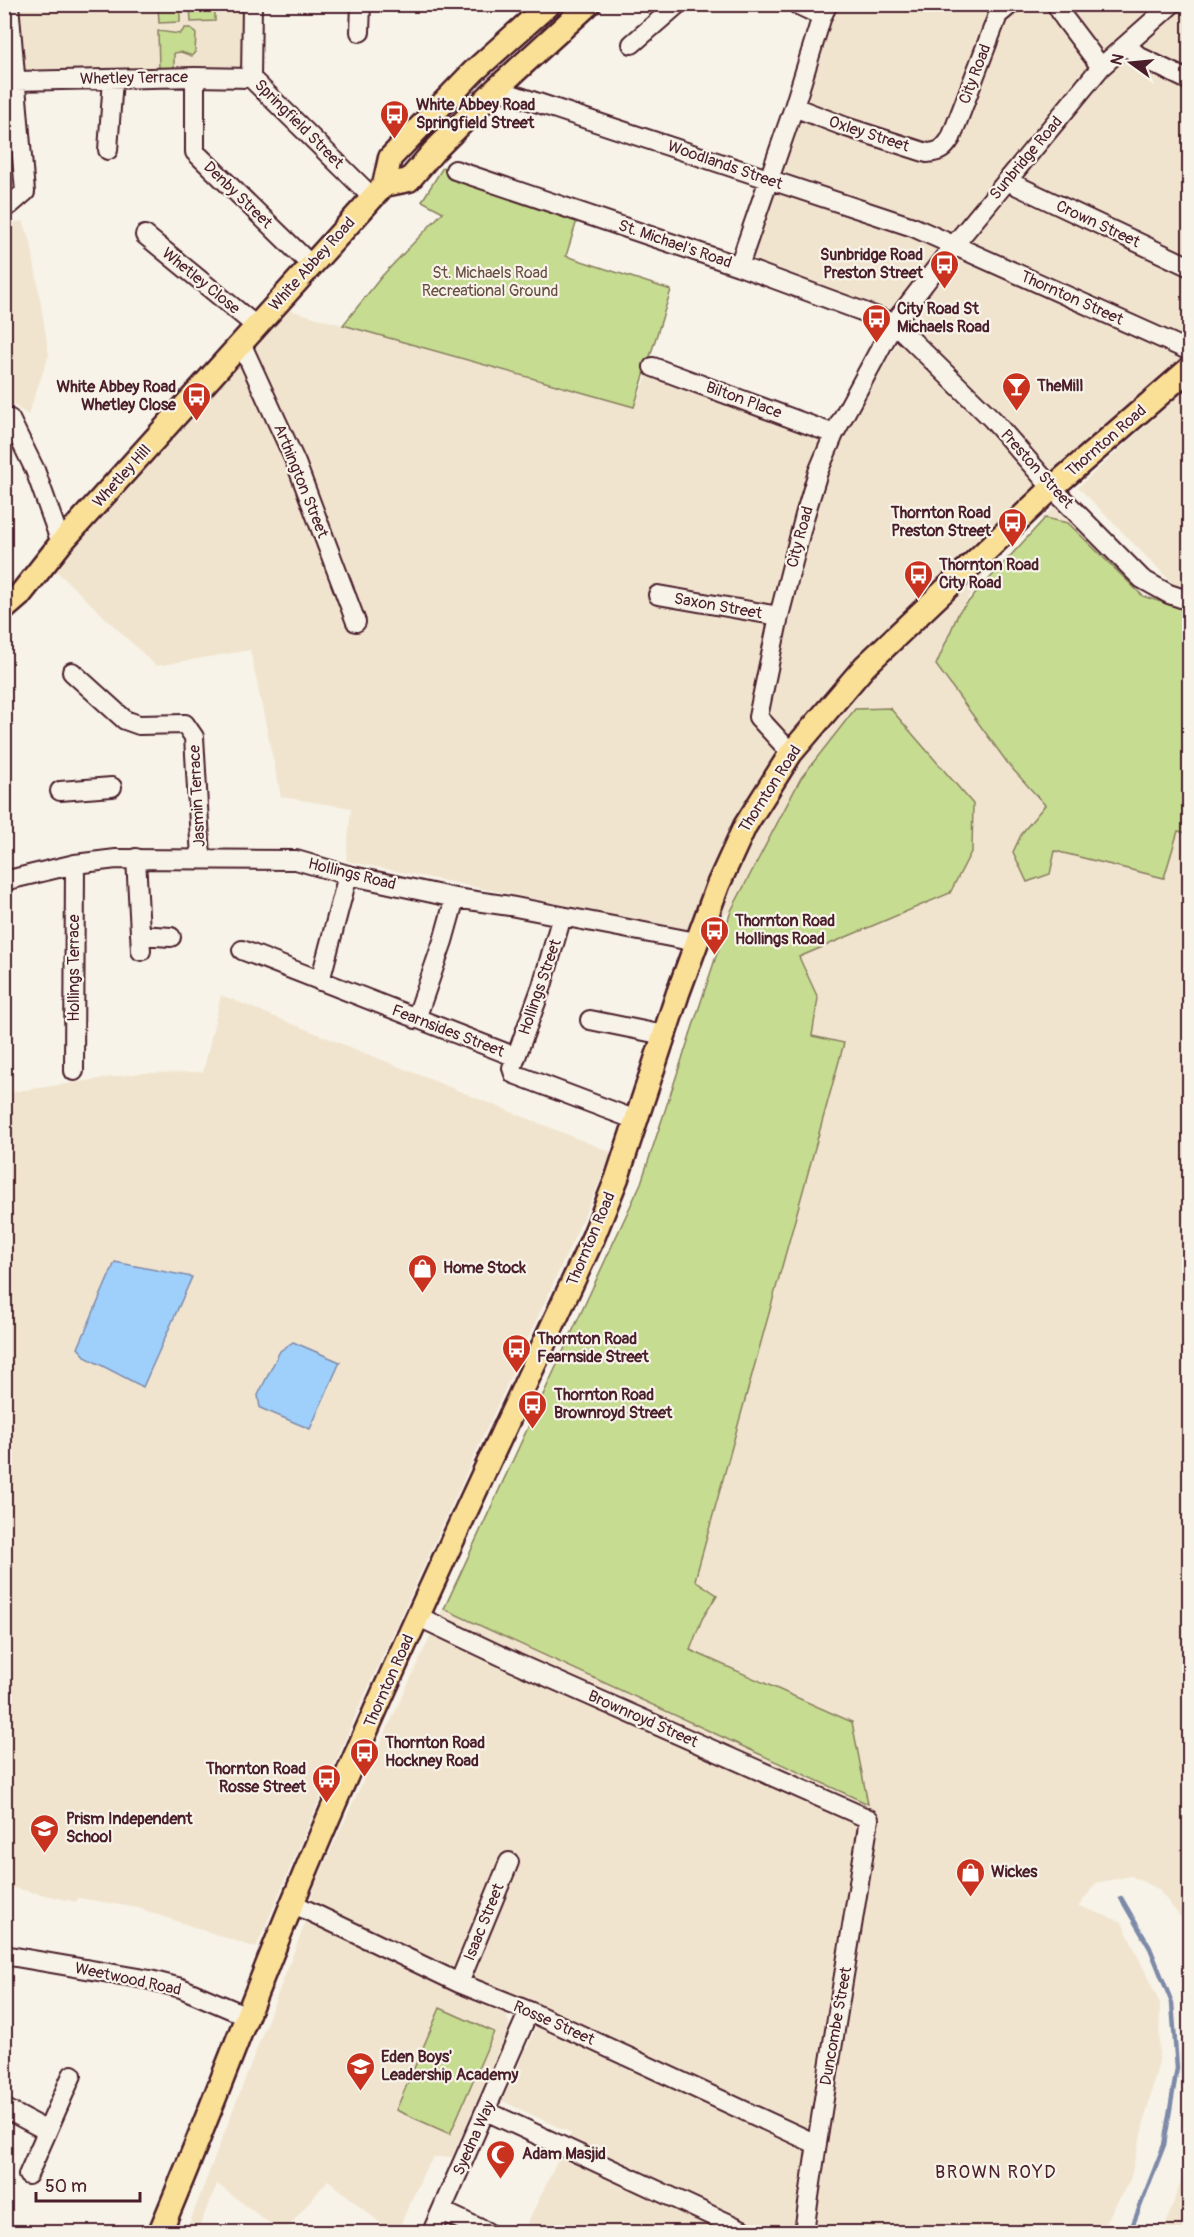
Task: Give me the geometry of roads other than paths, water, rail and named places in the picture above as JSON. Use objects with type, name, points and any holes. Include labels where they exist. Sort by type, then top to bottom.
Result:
[{"type":"main road","name":"White Abbey Road","points":[[241,343],[378,191],[390,158],[474,71],[549,4]]},
{"type":"main road","points":[[378,191],[409,180],[434,151],[496,89],[589,4]]},
{"type":"main road","name":"Whetley Hill","points":[[4,609],[20,596],[61,543],[241,343]]},
{"type":"main road","name":"Thornton Road","points":[[160,2232],[292,1903],[417,1617],[593,1238],[636,1120],[696,942],[718,885],[745,826],[791,753],[865,666],[1053,488],[1190,368]]},
{"type":"street","points":[[4,206],[10,205],[25,192],[10,82],[9,4]]},
{"type":"street","name":"Springfield Street","points":[[252,4],[251,78],[378,191]]},
{"type":"street","points":[[360,32],[361,4]]},
{"type":"street","points":[[632,44],[678,4]]},
{"type":"street","points":[[739,266],[825,10],[796,4]]},
{"type":"street","points":[[1056,4],[1101,67]]},
{"type":"street","name":"Sunbridge Road","points":[[894,323],[954,244],[1101,67],[1172,4]]},
{"type":"street","name":"City Road","points":[[945,148],[951,138],[998,15],[1008,5]]},
{"type":"street","points":[[1127,46],[1140,57],[1190,81]]},
{"type":"street","name":"Whetley Terrace","points":[[10,82],[195,77],[251,78]]},
{"type":"street","name":"Denby Street","points":[[195,77],[195,152],[310,264]]},
{"type":"street","points":[[108,150],[112,79]]},
{"type":"street","name":"Woodlands Street","points":[[496,89],[913,227],[954,244]]},
{"type":"street","name":"Oxley Street","points":[[794,107],[846,128],[927,153],[937,153],[945,148]]},
{"type":"street","name":"St. Michael's Road","points":[[455,170],[739,266],[894,323]]},
{"type":"street","name":"Crown Street","points":[[1007,181],[1190,267]]},
{"type":"street","name":"Whetley Close","points":[[145,235],[256,326]]},
{"type":"street","name":"Thornton Street","points":[[954,244],[1190,351]]},
{"type":"street","name":"City Road","points":[[791,753],[758,717],[779,616],[804,515],[834,434],[894,323]]},
{"type":"street","name":"Preston Street","points":[[894,323],[992,419],[1053,488],[1142,579],[1169,594],[1190,601]]},
{"type":"street","name":"Arthington Street","points":[[241,343],[296,463],[356,622]]},
{"type":"street","name":"Bilton Place","points":[[653,367],[834,434]]},
{"type":"street","points":[[7,419],[35,470],[61,543]]},
{"type":"street","name":"Saxon Street","points":[[658,595],[779,616]]},
{"type":"street","name":"Jasmin Terrace","points":[[72,672],[125,720],[139,725],[185,724],[194,737],[201,858]]},
{"type":"street","points":[[60,791],[112,787]]},
{"type":"street","points":[[136,858],[140,943],[171,937]]},
{"type":"street","name":"Hollings Road","points":[[4,881],[75,864],[136,858],[296,860],[348,875],[455,898],[696,942]]},
{"type":"street","name":"Hollings Terrace","points":[[74,1071],[75,864]]},
{"type":"street","points":[[320,981],[348,875]]},
{"type":"street","points":[[416,1019],[455,898]]},
{"type":"street","name":"Hollings Street","points":[[516,1057],[542,986],[562,916]]},
{"type":"street","name":"Fearnsides Street","points":[[242,950],[516,1057],[512,1068],[514,1074],[636,1120]]},
{"type":"street","points":[[590,1020],[664,1035]]},
{"type":"street","name":"Brownroyd Street","points":[[417,1617],[516,1664],[869,1819]]},
{"type":"street","name":"Duncombe Street","points":[[804,2232],[816,2144],[847,1967],[869,1819]]},
{"type":"street","name":"Isaac Street","points":[[459,1983],[509,1862]]},
{"type":"street","name":"Rosse Street","points":[[292,1903],[459,1983],[529,2011],[816,2144]]},
{"type":"street","name":"Weetwood Road","points":[[4,1955],[150,1980],[181,1988],[247,2016]]},
{"type":"street","name":"Syedna Way","points":[[432,2232],[529,2011]]},
{"type":"street","points":[[28,2175],[72,2074]]},
{"type":"street","points":[[4,2108],[48,2131]]},
{"type":"street","points":[[486,2111],[747,2232]]},
{"type":"street","points":[[442,2211],[487,2232]]},
{"type":"water","points":[[115,1262],[192,1277],[143,1387],[87,1358],[78,1348]]},
{"type":"water","points":[[293,1342],[340,1362],[310,1429],[260,1408],[258,1395],[280,1351]]},
{"type":"waterway","points":[[1121,1898],[1150,1948],[1172,2003],[1177,2068],[1164,2145],[1130,2232]]},
{"type":"place","name":"White Abbey Road Springfield Street","points":[[395,140]]},
{"type":"place","name":"Sunbridge Road Preston Street","points":[[944,290]]},
{"type":"place","name":"City Road St Michaels Road","points":[[876,344]]},
{"type":"place","name":"TheMill","points":[[1016,412]]},
{"type":"place","name":"White Abbey Road Whetley Close","points":[[197,422]]},
{"type":"place","name":"Thornton Road Preston Street","points":[[1012,548]]},
{"type":"place","name":"Thornton Road City Road","points":[[918,600]]},
{"type":"place","name":"Thornton Road Hollings Road","points":[[714,956]]},
{"type":"place","name":"Home Stock","points":[[422,1294]]},
{"type":"place","name":"Thornton Road Fearnside Street","points":[[516,1374]]},
{"type":"place","name":"Thornton Road Brownroyd Street","points":[[533,1430]]},
{"type":"place","name":"Thornton Road Hockney Road","points":[[364,1778]]},
{"type":"place","name":"Thornton Road Rosse Street","points":[[327,1804]]},
{"type":"place","name":"Prism Independent School","points":[[45,1854]]},
{"type":"place","name":"Wickes","points":[[970,1898]]},
{"type":"place","name":"Eden Boys' Leadership Academy","points":[[360,2092]]},
{"type":"place","name":"Adam Masjid","points":[[501,2180]]},
{"type":"district","name":"BROWN ROYD","points":[[996,2172]]},
{"type":"park label","name":"St. Michaels Road Recreational Ground","points":[[490,282]]}]
